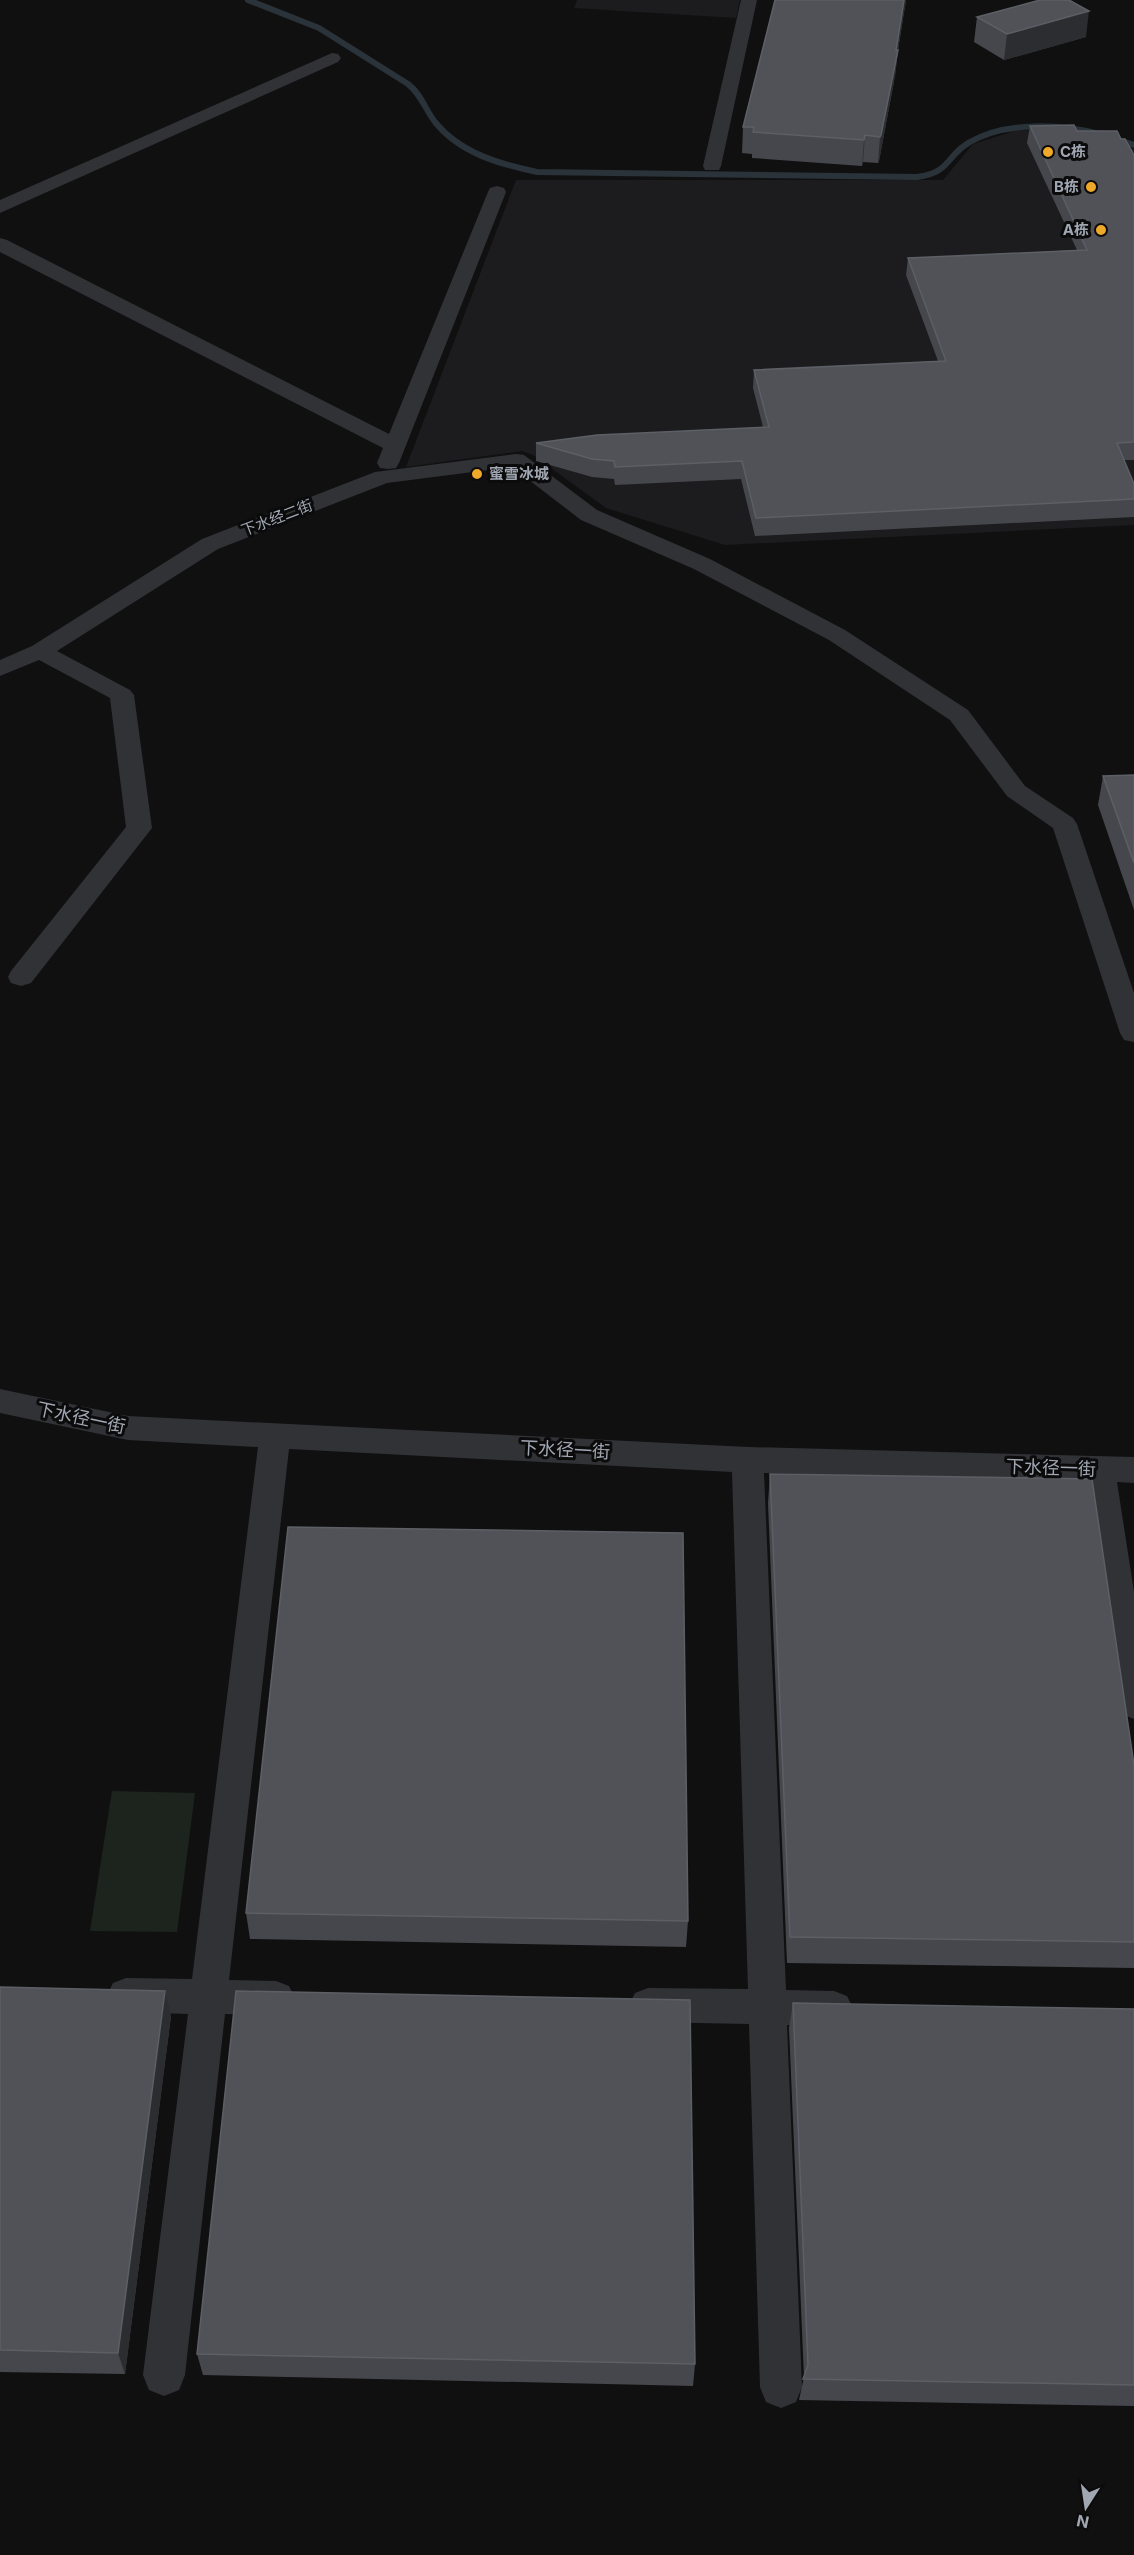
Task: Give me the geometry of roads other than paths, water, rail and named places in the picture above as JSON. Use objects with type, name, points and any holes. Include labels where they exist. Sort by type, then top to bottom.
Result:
[{"type":"street","points":[[712,166],[749,0]]},
{"type":"street","points":[[0,207],[332,58]]},
{"type":"street","points":[[383,477],[497,192]]},
{"type":"street","points":[[0,244],[395,445]]},
{"type":"street","name":"下水经二街","points":[[0,669],[40,651],[210,544],[383,477],[516,460],[589,515],[702,564],[837,634],[959,716],[1016,791],[1064,824],[1134,1033]]},
{"type":"street","points":[[21,976],[139,828],[122,695],[40,651]]},
{"type":"street","name":"下水径一街","points":[[0,1401],[128,1428],[748,1460],[1134,1470]]},
{"type":"street","points":[[164,2375],[274,1436]]},
{"type":"street","points":[[748,1460],[781,2387]]},
{"type":"street","points":[[1099,1469],[1134,1704]]},
{"type":"street","points":[[93,1995],[304,1998]]},
{"type":"street","points":[[612,2004],[862,2009]]},
{"type":"waterway","points":[[248,0],[319,28],[408,84],[420,97],[435,122],[456,142],[481,156],[537,172],[917,177],[936,172],[962,147],[984,135],[1000,130],[1034,126],[1068,128],[1099,134]]},
{"type":"waterway","points":[[1118,140],[1134,145]]},
{"type":"place","name":"C栋","points":[[1048,152]]},
{"type":"place","name":"B栋","points":[[1091,187]]},
{"type":"place","name":"A栋","points":[[1101,230]]},
{"type":"place","name":"蜜雪冰城","points":[[477,474]]}]
